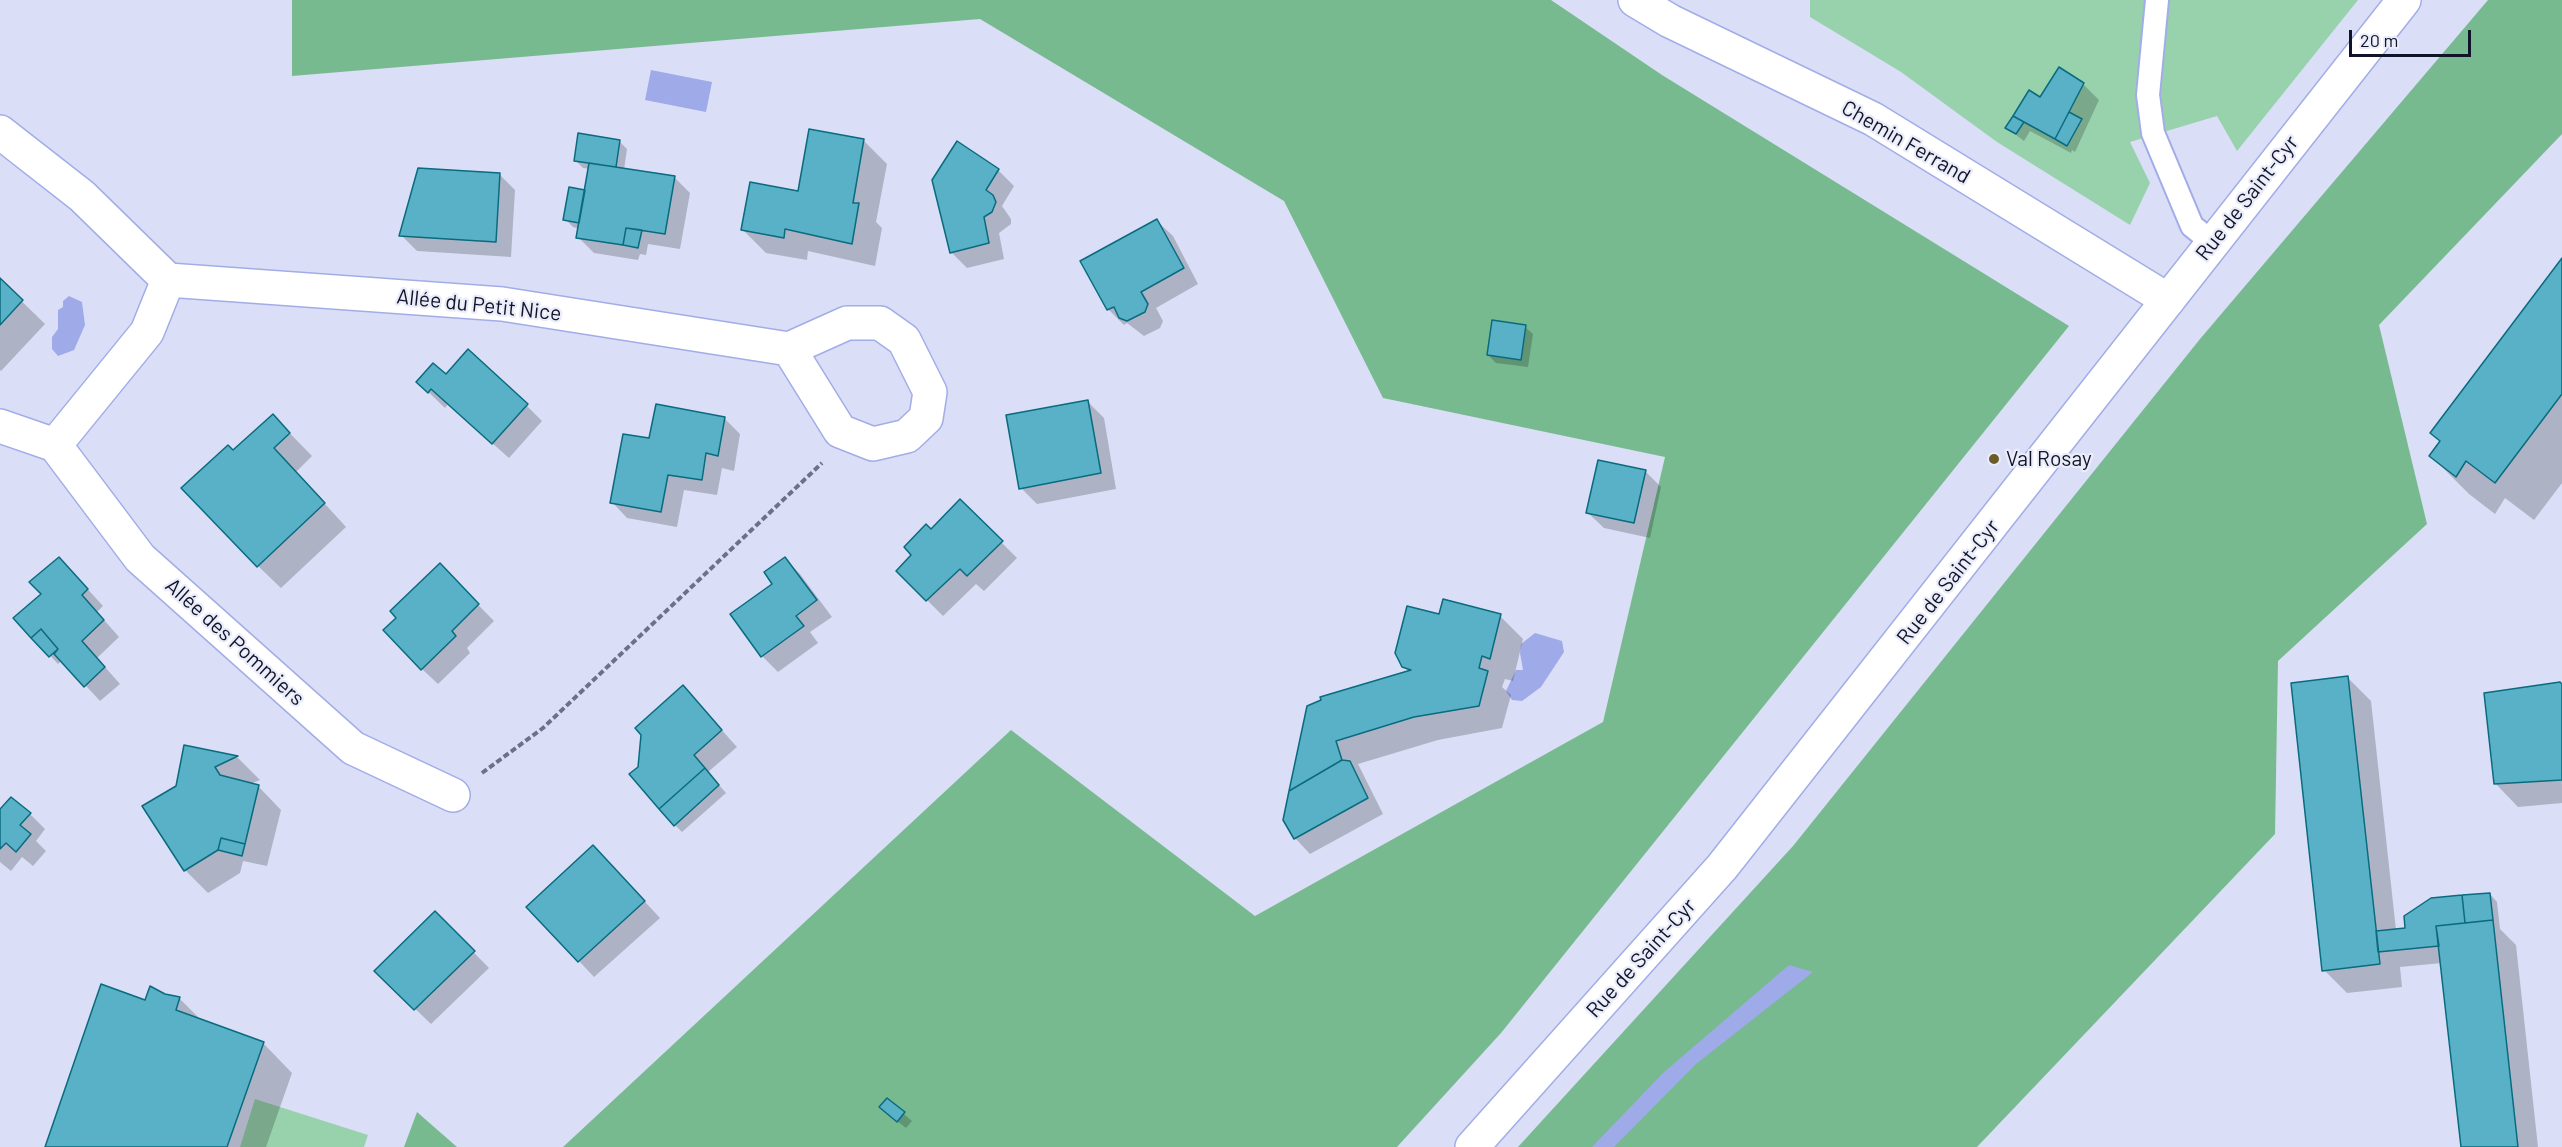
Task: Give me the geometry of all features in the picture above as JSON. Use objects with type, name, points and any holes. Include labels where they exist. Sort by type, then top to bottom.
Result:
[{"type":"street","name":"Chemin Ferrand","points":[[1635,0],[1670,21],[1873,119],[2169,300]]},
{"type":"street","name":"Rue de Saint-Cyr","points":[[1472,1147],[1722,867],[2404,0]]},
{"type":"street","points":[[0,132],[82,196],[168,280],[147,332],[55,445],[0,426]]},
{"type":"street","name":"Allée du Petit Nice","points":[[168,280],[502,304],[789,348]]},
{"type":"street","points":[[847,323],[880,323],[904,340],[930,392],[926,418],[907,436],[873,444],[840,431],[789,348],[847,323]]},
{"type":"street","name":"Allée des Pommiers","points":[[55,445],[140,558],[353,748],[453,795]]},
{"type":"lane","points":[[2157,0],[2148,95],[2153,133],[2192,226],[2212,242]]},
{"type":"path","points":[[453,795],[543,728],[821,466],[840,431]]},
{"type":"green space","points":[[292,0],[1551,0],[1662,75],[2069,326],[1501,1033],[1397,1147],[563,1147],[1011,730],[1255,916],[1603,722],[1665,457],[1383,398],[1284,201],[980,19],[292,76]]},
{"type":"green space","points":[[1810,0],[2358,0],[2237,151],[2217,116],[2130,142],[2150,183],[2130,225],[1997,142],[1901,72],[1810,17]]},
{"type":"green space","points":[[2488,0],[2562,0],[2562,134],[2379,325],[2427,524],[2278,661],[2275,834],[1977,1147],[1518,1147],[1793,846],[2200,339]]},
{"type":"green space","points":[[255,1099],[368,1135],[364,1147],[240,1147]]},
{"type":"green space","points":[[417,1112],[457,1147],[404,1147]]},
{"type":"water","points":[[651,70],[712,82],[706,112],[645,100]]},
{"type":"water","points":[[69,296],[82,302],[85,325],[74,350],[58,356],[52,349],[52,337],[58,329],[58,310],[63,307],[63,301]]},
{"type":"water","points":[[1535,633],[1562,641],[1564,652],[1541,687],[1522,701],[1512,700],[1506,691],[1516,670],[1523,670],[1521,644]]},
{"type":"water","points":[[1789,965],[1813,972],[1696,1064],[1614,1147],[1592,1147],[1663,1073]]},
{"type":"building","points":[[2059,67],[2084,83],[2055,139],[2013,116],[2029,90],[2040,97]]},
{"type":"building","points":[[2069,112],[2082,119],[2067,146],[2055,139]]},
{"type":"building","points":[[2013,116],[2024,122],[2016,134],[2005,128]]},
{"type":"building","points":[[809,129],[864,139],[853,203],[859,203],[852,244],[785,229],[784,238],[741,230],[750,182],[798,191]]},
{"type":"building","points":[[578,133],[620,140],[616,167],[574,161]]},
{"type":"building","points":[[957,141],[999,169],[986,190],[993,195],[996,202],[992,212],[984,217],[989,243],[950,253],[932,180]]},
{"type":"building","points":[[589,163],[675,176],[665,234],[626,228],[623,245],[576,238]]},
{"type":"building","points":[[418,168],[500,173],[496,242],[399,236]]},
{"type":"building","points":[[569,187],[585,190],[579,223],[563,220]]},
{"type":"building","points":[[1157,219],[1184,268],[1141,292],[1148,304],[1145,312],[1127,321],[1119,318],[1114,307],[1107,310],[1080,261]]},
{"type":"building","points":[[626,228],[642,230],[638,248],[623,245]]},
{"type":"building","points":[[2562,258],[2562,394],[2495,483],[2466,461],[2456,477],[2429,456],[2440,441],[2430,433]]},
{"type":"building","points":[[0,278],[23,300],[0,325]]},
{"type":"building","points":[[1492,320],[1526,325],[1521,360],[1487,355]]},
{"type":"building","points":[[468,349],[528,404],[492,444],[431,389],[428,393],[416,382],[433,363],[446,374]]},
{"type":"building","points":[[1088,400],[1101,473],[1019,489],[1006,415]]},
{"type":"building","points":[[656,404],[725,417],[718,456],[706,453],[702,480],[668,475],[661,512],[610,503],[623,434],[649,438]]},
{"type":"building","points":[[273,414],[290,433],[274,448],[325,503],[257,567],[181,488],[228,445],[233,450]]},
{"type":"building","points":[[1598,460],[1646,470],[1634,523],[1586,513]]},
{"type":"building","points":[[960,499],[1003,541],[967,576],[960,569],[926,601],[896,571],[911,555],[904,547],[926,524],[931,529]]},
{"type":"building","points":[[59,557],[88,589],[82,595],[104,620],[82,641],[105,667],[84,687],[54,654],[58,649],[41,629],[31,638],[13,618],[41,594],[29,582]]},
{"type":"building","points":[[785,557],[817,600],[796,616],[804,626],[761,657],[730,614],[772,584],[764,572]]},
{"type":"building","points":[[440,563],[479,604],[452,631],[456,636],[421,670],[383,630],[396,618],[390,611]]},
{"type":"building","points":[[1443,599],[1501,614],[1490,659],[1482,656],[1479,668],[1488,671],[1479,706],[1414,717],[1336,741],[1342,760],[1289,791],[1307,706],[1321,700],[1320,697],[1411,670],[1402,667],[1395,653],[1407,606],[1439,614]]},
{"type":"building","points":[[41,629],[58,649],[49,657],[31,638]]},
{"type":"building","points":[[2348,676],[2380,964],[2322,971],[2291,683]]},
{"type":"building","points":[[2560,682],[2562,684],[2562,780],[2494,784],[2484,693]]},
{"type":"building","points":[[683,685],[722,730],[694,755],[705,768],[659,809],[629,774],[638,767],[641,735],[635,728]]},
{"type":"building","points":[[184,745],[238,756],[215,767],[220,775],[259,785],[245,844],[221,838],[218,850],[184,871],[142,806],[176,786]]},
{"type":"building","points":[[1342,760],[1350,761],[1368,798],[1294,839],[1283,820],[1289,791]]},
{"type":"building","points":[[705,768],[719,785],[674,826],[659,809]]},
{"type":"building","points":[[11,797],[31,813],[20,825],[31,834],[16,852],[6,843],[0,849],[0,809]]},
{"type":"building","points":[[221,838],[245,844],[242,856],[218,850]]},
{"type":"building","points":[[593,845],[645,901],[578,962],[526,907]]},
{"type":"building","points":[[2490,893],[2493,920],[2465,923],[2462,895]]},
{"type":"building","points":[[2462,895],[2465,923],[2436,926],[2439,946],[2378,952],[2376,931],[2405,928],[2404,916],[2431,898]]},
{"type":"building","points":[[435,911],[475,951],[414,1010],[374,971]]},
{"type":"building","points":[[2493,920],[2518,1147],[2461,1147],[2436,926]]},
{"type":"building","points":[[101,984],[145,1000],[150,986],[165,994],[180,997],[176,1010],[264,1042],[227,1147],[45,1147]]},
{"type":"building","points":[[887,1098],[905,1112],[897,1122],[879,1107]]},
{"type":"place","name":"Val Rosay","points":[[1994,459]]}]
